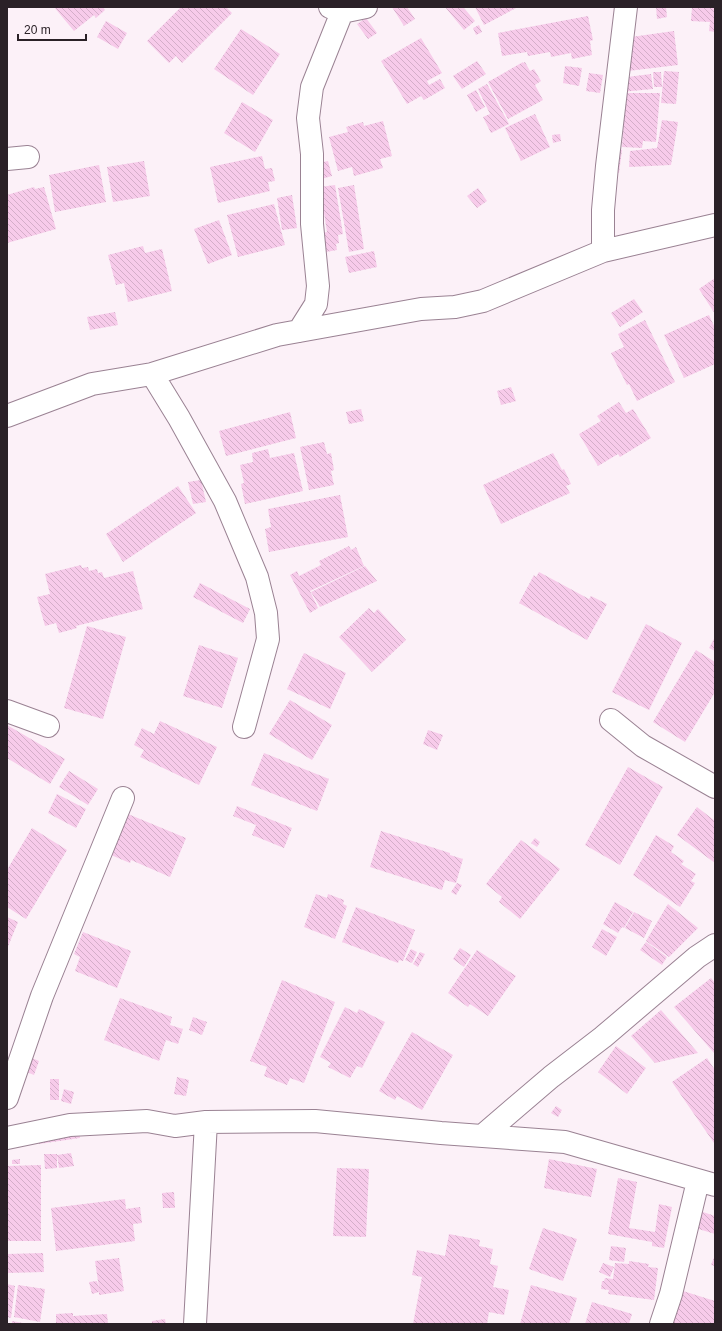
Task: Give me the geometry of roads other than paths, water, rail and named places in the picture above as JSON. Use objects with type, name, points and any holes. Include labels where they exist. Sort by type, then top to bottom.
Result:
[{"type":"street","points":[[299,331],[316,304],[318,286],[312,224],[312,154],[308,118],[312,87],[336,10],[366,7]]},
{"type":"street","points":[[603,251],[603,210],[606,173],[626,7]]},
{"type":"street","points":[[7,416],[92,384],[152,374],[277,335],[421,309],[455,306],[483,301],[603,251],[715,225]]},
{"type":"street","points":[[152,374],[179,418],[225,501],[257,577],[266,613],[268,639],[244,727]]},
{"type":"street","points":[[7,711],[48,726]]},
{"type":"street","points":[[611,720],[643,746],[715,787]]},
{"type":"street","points":[[7,1098],[42,996],[123,798]]},
{"type":"street","points":[[482,1136],[551,1077],[603,1037],[697,957],[715,945]]},
{"type":"street","points":[[7,1138],[70,1126],[147,1121],[175,1126],[206,1122],[315,1121],[441,1133],[564,1142],[707,1183],[661,1324]]},
{"type":"street","points":[[195,1324],[206,1122]]}]
